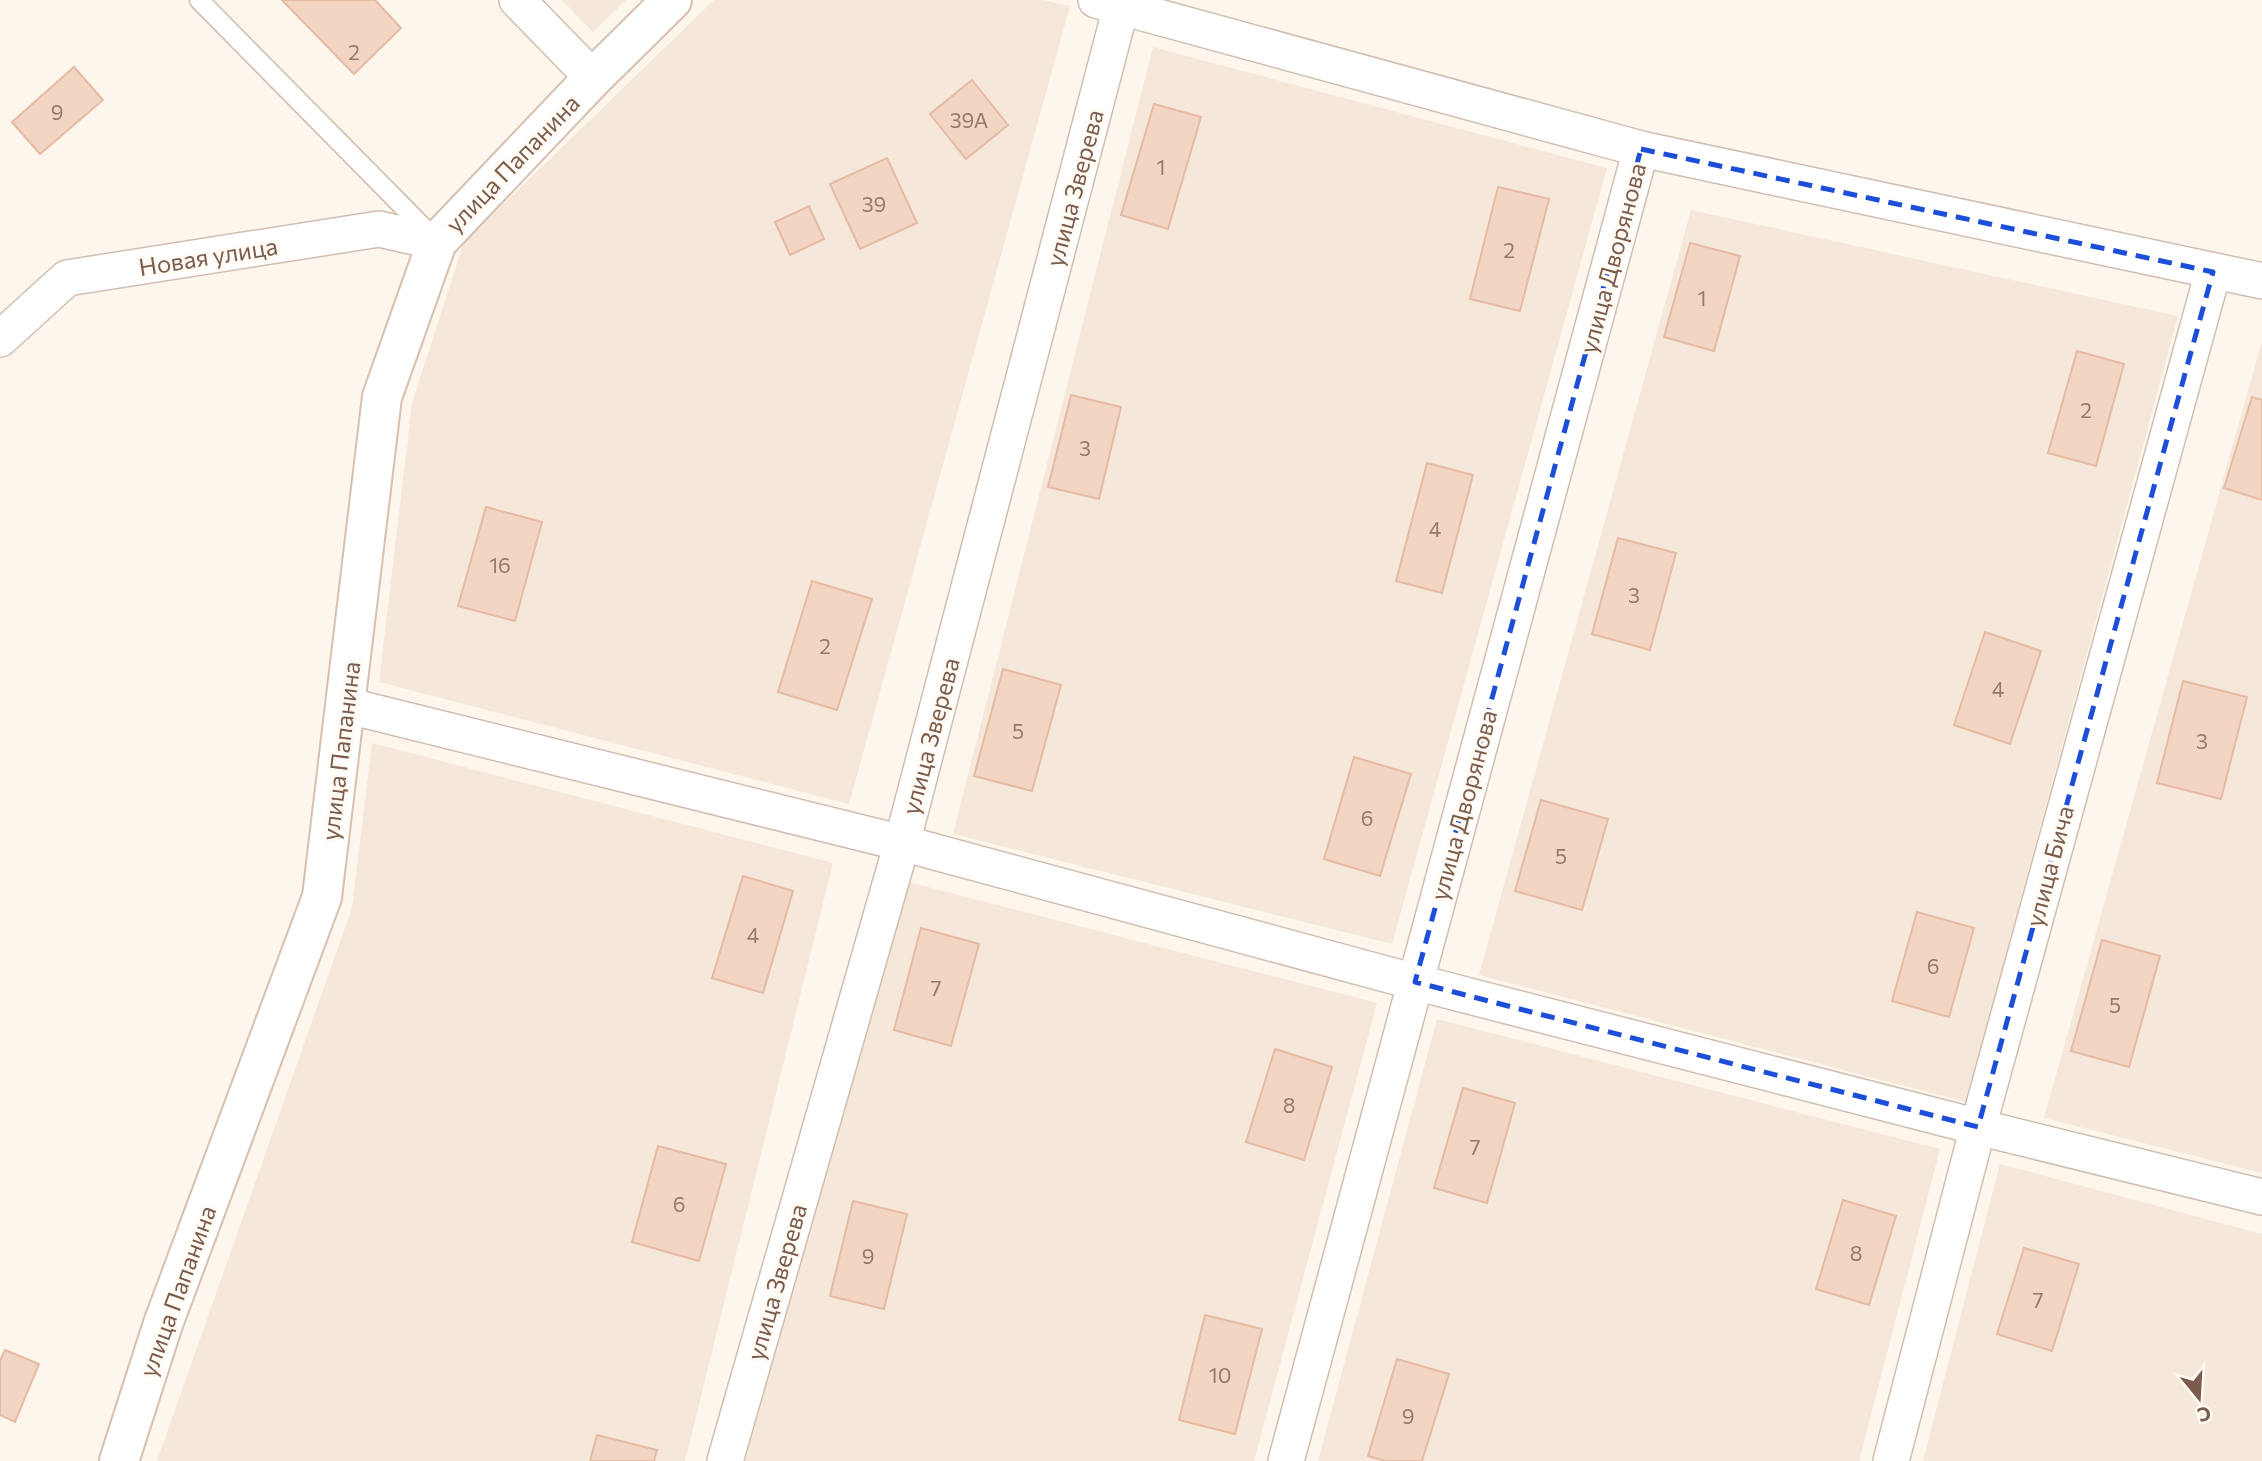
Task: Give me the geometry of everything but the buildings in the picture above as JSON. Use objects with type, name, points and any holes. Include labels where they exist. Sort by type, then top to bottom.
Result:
[{"type":"street","points":[[517,0],[593,78]]},
{"type":"street","name":"улица Папанина","points":[[119,1461],[163,1324],[322,897],[382,397],[437,242],[593,78],[672,0]]},
{"type":"street","points":[[1109,4],[1641,149],[2262,281]]},
{"type":"street","name":"улица Зверева","points":[[725,1461],[902,843],[1109,4]]},
{"type":"street","name":"улица Дворянова","points":[[1286,1461],[1641,149]]},
{"type":"street","name":"Новая улица","points":[[0,339],[67,278],[379,229],[437,242]]},
{"type":"street","name":"улица Бича","points":[[1891,1461],[1978,1127],[2213,272]]},
{"type":"street","points":[[345,705],[902,843],[1415,982],[2262,1197]]},
{"type":"lane","points":[[199,0],[437,242]]},
{"type":"highlighted area","points":[[1641,149],[2213,272],[1978,1127],[1415,982]]},
{"type":"shaded area","points":[[562,0],[626,0],[593,32]]},
{"type":"shaded area","points":[[714,0],[1043,0],[1070,6],[849,804],[379,682],[412,403],[464,242]]},
{"type":"shaded area","points":[[1153,47],[1607,168],[1392,944],[953,834]]},
{"type":"shaded area","points":[[1691,210],[2178,316],[1966,1102],[1479,975]]},
{"type":"shaded area","points":[[2262,341],[2262,1173],[2044,1118]]},
{"type":"shaded area","points":[[372,743],[833,863],[685,1461],[157,1461],[352,908]]},
{"type":"shaded area","points":[[893,878],[1377,1003],[1254,1461],[742,1461]]},
{"type":"shaded area","points":[[1437,1019],[1940,1149],[1859,1461],[1318,1461]]},
{"type":"shaded area","points":[[2000,1164],[2262,1234],[2262,1461],[1923,1461]]}]
